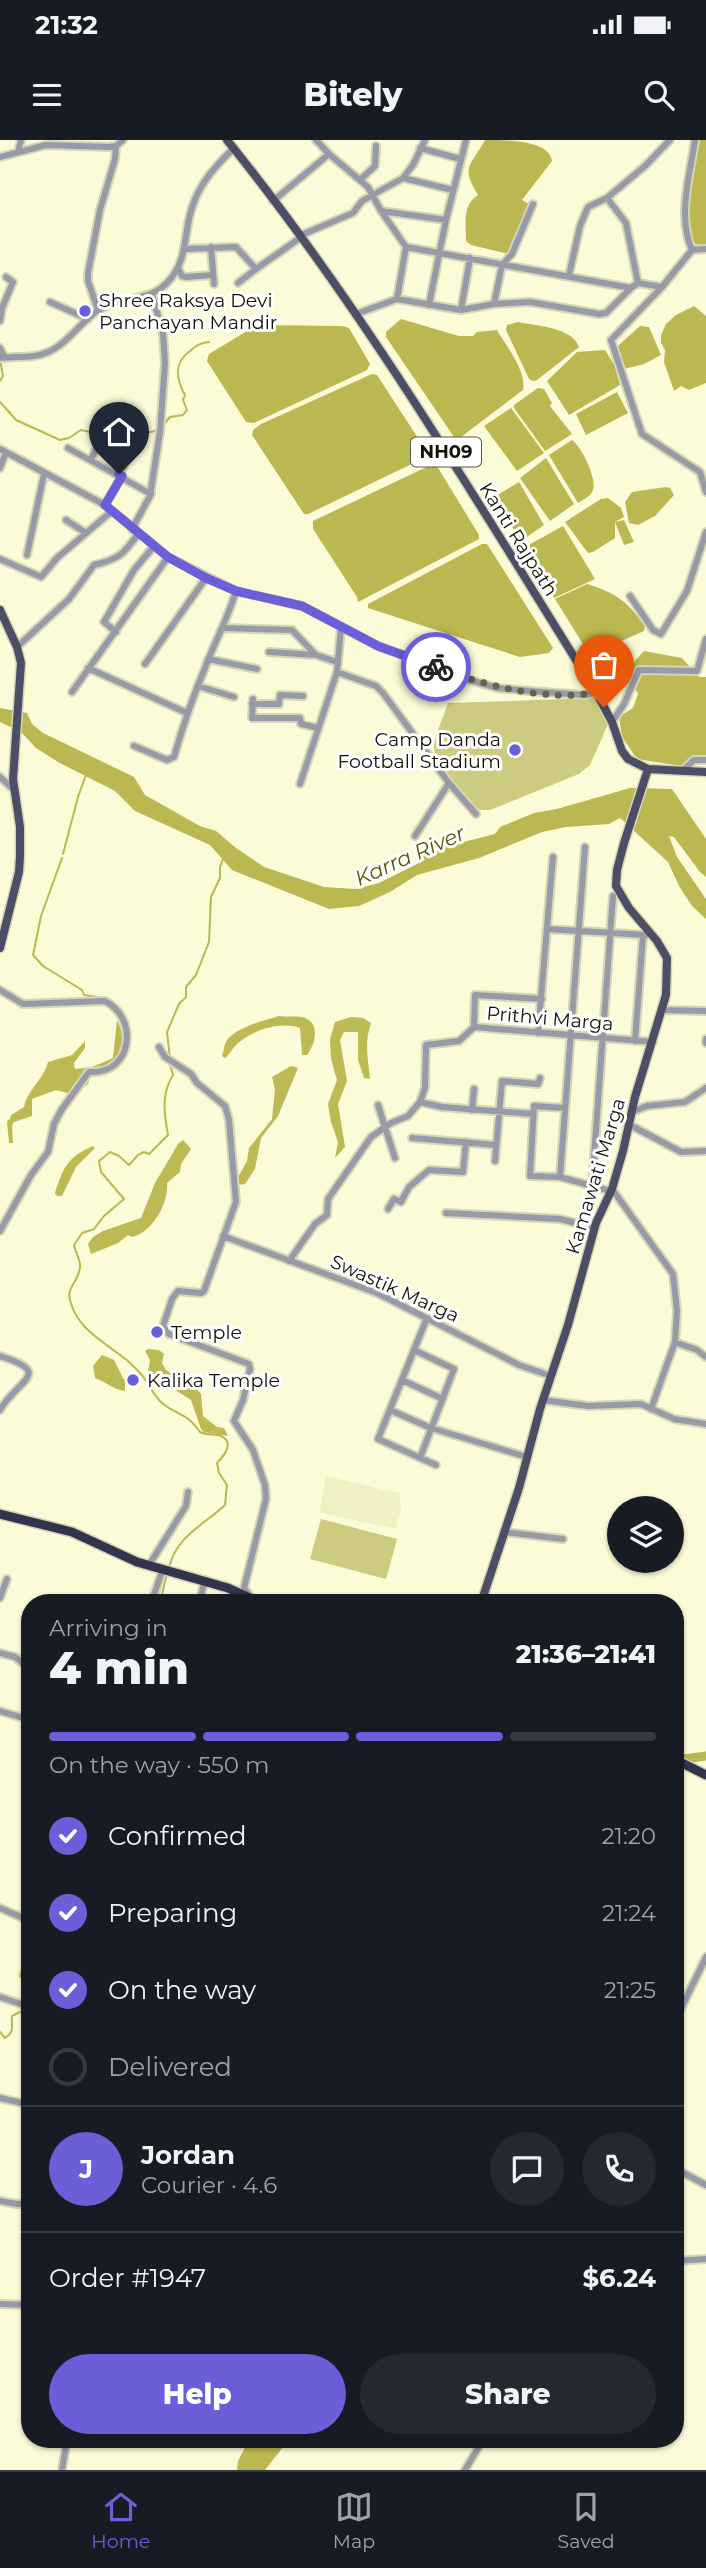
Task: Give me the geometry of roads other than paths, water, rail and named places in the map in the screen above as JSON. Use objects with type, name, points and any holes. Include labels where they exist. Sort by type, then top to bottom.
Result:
[{"type":"highway","points":[[0,1514],[72,1532],[149,1565],[205,1580],[237,1594]]},
{"type":"highway","points":[[684,1764],[706,1775]]},
{"type":"main road","name":"Kanti Rajpath","points":[[227,140],[356,314],[462,477],[596,692],[612,722],[622,751],[628,759],[648,769]]},
{"type":"main road","points":[[0,610],[17,647],[21,663],[13,779],[20,827],[19,872],[0,948]]},
{"type":"main road","points":[[648,769],[706,772]]},
{"type":"main road","name":"Kamawati Marga","points":[[484,1594],[595,1228],[611,1190],[666,995],[667,958],[647,934],[616,886],[624,843],[648,769]]},
{"type":"street","points":[[18,152],[21,140]]},
{"type":"street","points":[[0,157],[56,144],[116,146],[123,140]]},
{"type":"street","points":[[316,140],[361,179],[406,247],[397,299]]},
{"type":"street","points":[[238,283],[300,237],[353,213],[362,201],[372,194],[403,178],[414,166],[425,140]]},
{"type":"street","points":[[429,305],[466,140]]},
{"type":"street","points":[[569,275],[580,226],[589,207],[607,198],[645,166],[670,140]]},
{"type":"street","points":[[692,250],[687,238],[686,196],[695,140]]},
{"type":"street","points":[[98,310],[88,273],[100,210],[116,159],[116,146]]},
{"type":"street","points":[[361,179],[375,166],[376,146]]},
{"type":"street","points":[[0,348],[2,358],[38,356],[49,352],[98,310],[152,294],[164,287],[178,268],[189,218],[200,188],[208,175],[234,148]]},
{"type":"street","points":[[420,148],[460,159]]},
{"type":"street","points":[[273,201],[329,154]]},
{"type":"street","points":[[403,178],[453,190]]},
{"type":"street","points":[[607,198],[626,223],[634,286]]},
{"type":"street","points":[[494,304],[502,265],[512,254],[533,204]]},
{"type":"street","points":[[381,211],[446,220]]},
{"type":"street","points":[[211,247],[214,284]]},
{"type":"street","points":[[184,249],[236,247],[257,268]]},
{"type":"street","points":[[406,247],[634,286],[662,287]]},
{"type":"street","points":[[706,249],[692,250],[662,287],[611,340],[642,434],[700,472],[706,492]]},
{"type":"street","points":[[461,310],[470,258]]},
{"type":"street","points":[[178,268],[182,276],[186,277],[213,275]]},
{"type":"street","points":[[0,321],[2,307],[13,282],[6,277]]},
{"type":"street","points":[[356,314],[397,299],[461,310],[518,301],[599,314],[606,313],[634,286]]},
{"type":"street","points":[[17,647],[69,598],[94,565],[107,563],[126,551],[151,494],[160,432],[165,363],[163,334],[152,294]]},
{"type":"street","points":[[50,302],[88,319]]},
{"type":"street","points":[[91,459],[102,438]]},
{"type":"street","points":[[68,448],[151,494]]},
{"type":"street","points":[[0,468],[3,450],[105,505],[168,557],[206,578],[236,591],[302,606],[378,646],[463,678],[497,688],[560,694],[596,692]]},
{"type":"street","points":[[105,505],[131,452]]},
{"type":"street","points":[[27,555],[44,474]]},
{"type":"street","points":[[0,559],[41,577],[57,558],[112,511]]},
{"type":"street","points":[[66,520],[86,533]]},
{"type":"street","points":[[630,596],[653,630],[661,634],[687,591],[706,532]]},
{"type":"street","points":[[116,632],[104,622],[134,570],[154,546]]},
{"type":"street","points":[[72,692],[168,557]]},
{"type":"street","points":[[145,664],[206,578]]},
{"type":"street","points":[[134,746],[170,760],[174,757],[187,713],[208,659],[224,628],[236,591]]},
{"type":"street","points":[[224,628],[292,630],[316,655]]},
{"type":"street","points":[[300,784],[337,672],[341,628]]},
{"type":"street","points":[[0,629],[10,631]]},
{"type":"street","points":[[612,722],[624,704],[639,670],[697,671],[706,639]]},
{"type":"street","points":[[269,652],[316,655],[337,662]]},
{"type":"street","points":[[208,659],[257,669]]},
{"type":"street","points":[[88,668],[187,713]]},
{"type":"street","points":[[337,672],[376,686],[383,693],[449,783],[477,814]]},
{"type":"street","points":[[198,686],[234,697]]},
{"type":"street","points":[[303,696],[279,695],[279,704],[253,702],[252,718],[300,718],[301,724],[318,728]]},
{"type":"street","points":[[680,772],[694,760],[706,760]]},
{"type":"street","points":[[0,776],[14,790]]},
{"type":"street","points":[[415,836],[449,783]]},
{"type":"street","points":[[560,1177],[585,847]]},
{"type":"street","points":[[538,1033],[553,857]]},
{"type":"street","points":[[592,1185],[613,896]]},
{"type":"street","points":[[547,929],[647,934],[635,1041]]},
{"type":"street","points":[[0,990],[23,1004],[105,1001],[116,1007],[122,1015],[127,1044],[126,1051],[116,1065],[101,1073],[89,1072],[77,1088],[54,1124],[48,1152],[31,1175],[0,1231]]},
{"type":"street","points":[[474,1027],[475,995],[541,999]]},
{"type":"street","points":[[662,1010],[706,1011]]},
{"type":"street","name":"Prithvi Marga","points":[[420,1102],[425,1088],[426,1045],[459,1041],[474,1027],[653,1042]]},
{"type":"street","points":[[159,1047],[165,1057],[181,1066],[225,1106],[229,1120],[236,1202],[204,1291],[178,1291],[163,1326],[169,1334],[249,1364],[243,1400],[234,1421],[253,1450],[265,1485],[266,1499],[244,1588],[249,1594]]},
{"type":"street","points":[[495,1161],[502,1081],[538,1084],[540,1078]]},
{"type":"street","points":[[632,1112],[647,1106],[685,1102],[706,1088]]},
{"type":"street","points":[[472,1110],[474,1090]]},
{"type":"street","points":[[289,1261],[315,1224],[327,1215],[328,1199],[371,1137],[408,1115],[420,1102],[472,1110],[533,1114]]},
{"type":"street","points":[[378,1104],[394,1158]]},
{"type":"street","points":[[565,1108],[534,1106],[530,1176],[560,1177],[611,1190],[673,1274],[677,1311],[675,1342],[651,1409]]},
{"type":"street","points":[[630,1125],[681,1152],[706,1151]]},
{"type":"street","points":[[412,1138],[496,1145]]},
{"type":"street","points":[[388,1209],[394,1199],[401,1202],[409,1187],[429,1170],[463,1172],[466,1142]]},
{"type":"street","points":[[446,1213],[560,1219],[595,1228]]},
{"type":"street","name":"Swastik Marga","points":[[223,1236],[377,1293],[519,1365],[551,1376]]},
{"type":"street","points":[[427,1318],[378,1439],[436,1465]]},
{"type":"street","points":[[675,1342],[698,1350],[706,1357]]},
{"type":"street","points":[[414,1350],[454,1369],[420,1458]]},
{"type":"street","points":[[0,1356],[23,1363],[29,1368],[30,1374],[27,1380],[7,1397],[0,1409]]},
{"type":"street","points":[[402,1380],[443,1399]]},
{"type":"street","points":[[543,1400],[588,1406],[641,1404],[674,1419],[706,1424]]},
{"type":"street","points":[[390,1410],[431,1428],[527,1457]]},
{"type":"street","points":[[149,1565],[186,1506],[188,1492]]},
{"type":"street","points":[[504,1532],[563,1539]]},
{"type":"street","points":[[155,1594],[164,1570]]},
{"type":"street","points":[[0,1598],[7,1579]]},
{"type":"street","points":[[201,1594],[205,1580]]},
{"type":"street","points":[[0,1653],[15,1657],[21,1662]]},
{"type":"street","points":[[0,1711],[21,1717]]},
{"type":"street","points":[[0,1908],[21,1917]]},
{"type":"street","points":[[684,2002],[706,1957]]},
{"type":"street","points":[[0,1997],[21,2001]]},
{"type":"street","points":[[0,2098],[21,2103]]},
{"type":"street","points":[[684,2173],[706,2185]]},
{"type":"street","points":[[0,2201],[21,2204]]},
{"type":"street","points":[[684,2260],[706,2259]]},
{"type":"street","points":[[0,2304],[21,2305]]},
{"type":"street","points":[[62,2470],[66,2448]]},
{"type":"street","points":[[466,2470],[478,2448]]},
{"type":"waterway","points":[[163,425],[170,417],[183,415],[187,410],[178,377],[181,361],[197,346],[209,342]]},
{"type":"waterway","points":[[0,360],[3,376],[0,381]]},
{"type":"waterway","points":[[0,402],[16,420],[60,440],[81,430],[90,432],[95,429],[126,437],[155,431],[158,427]]},
{"type":"waterway","points":[[63,854],[86,775]]},
{"type":"waterway","points":[[62,858],[41,916],[33,955],[43,966],[82,990],[84,995],[97,997]]},
{"type":"waterway","points":[[170,1059],[167,1032],[179,1004],[186,997],[186,987],[196,975],[209,942],[211,897],[220,878],[223,859]]},
{"type":"waterway","points":[[169,1568],[184,1539],[225,1505],[227,1485],[219,1473],[217,1463],[226,1452],[227,1440],[218,1435],[200,1432],[186,1417],[162,1403],[132,1365],[78,1319],[69,1295],[80,1270],[74,1245],[82,1233],[94,1229],[104,1216],[124,1199],[101,1172],[99,1161],[110,1152],[129,1165],[138,1155],[144,1152],[149,1154],[168,1135],[164,1104],[173,1075],[170,1064]]},
{"type":"waterway","points":[[162,1594],[167,1573]]},
{"type":"waterway","points":[[684,1759],[706,1756]]},
{"type":"waterway","points":[[21,1973],[21,1977]]},
{"type":"waterway","points":[[0,2032],[5,2038],[8,2036],[12,2028],[12,2016],[21,2012]]},
{"type":"place","name":"Shree Raksya Devi Panchayan Mandir","points":[[85,311]]},
{"type":"place","name":"Camp Danda Football Stadium","points":[[515,750]]},
{"type":"place","name":"Temple","points":[[157,1332]]},
{"type":"place","name":"Kalika Temple","points":[[133,1380]]},
{"type":"water label","name":"Karra River","points":[[410,856]]}]
